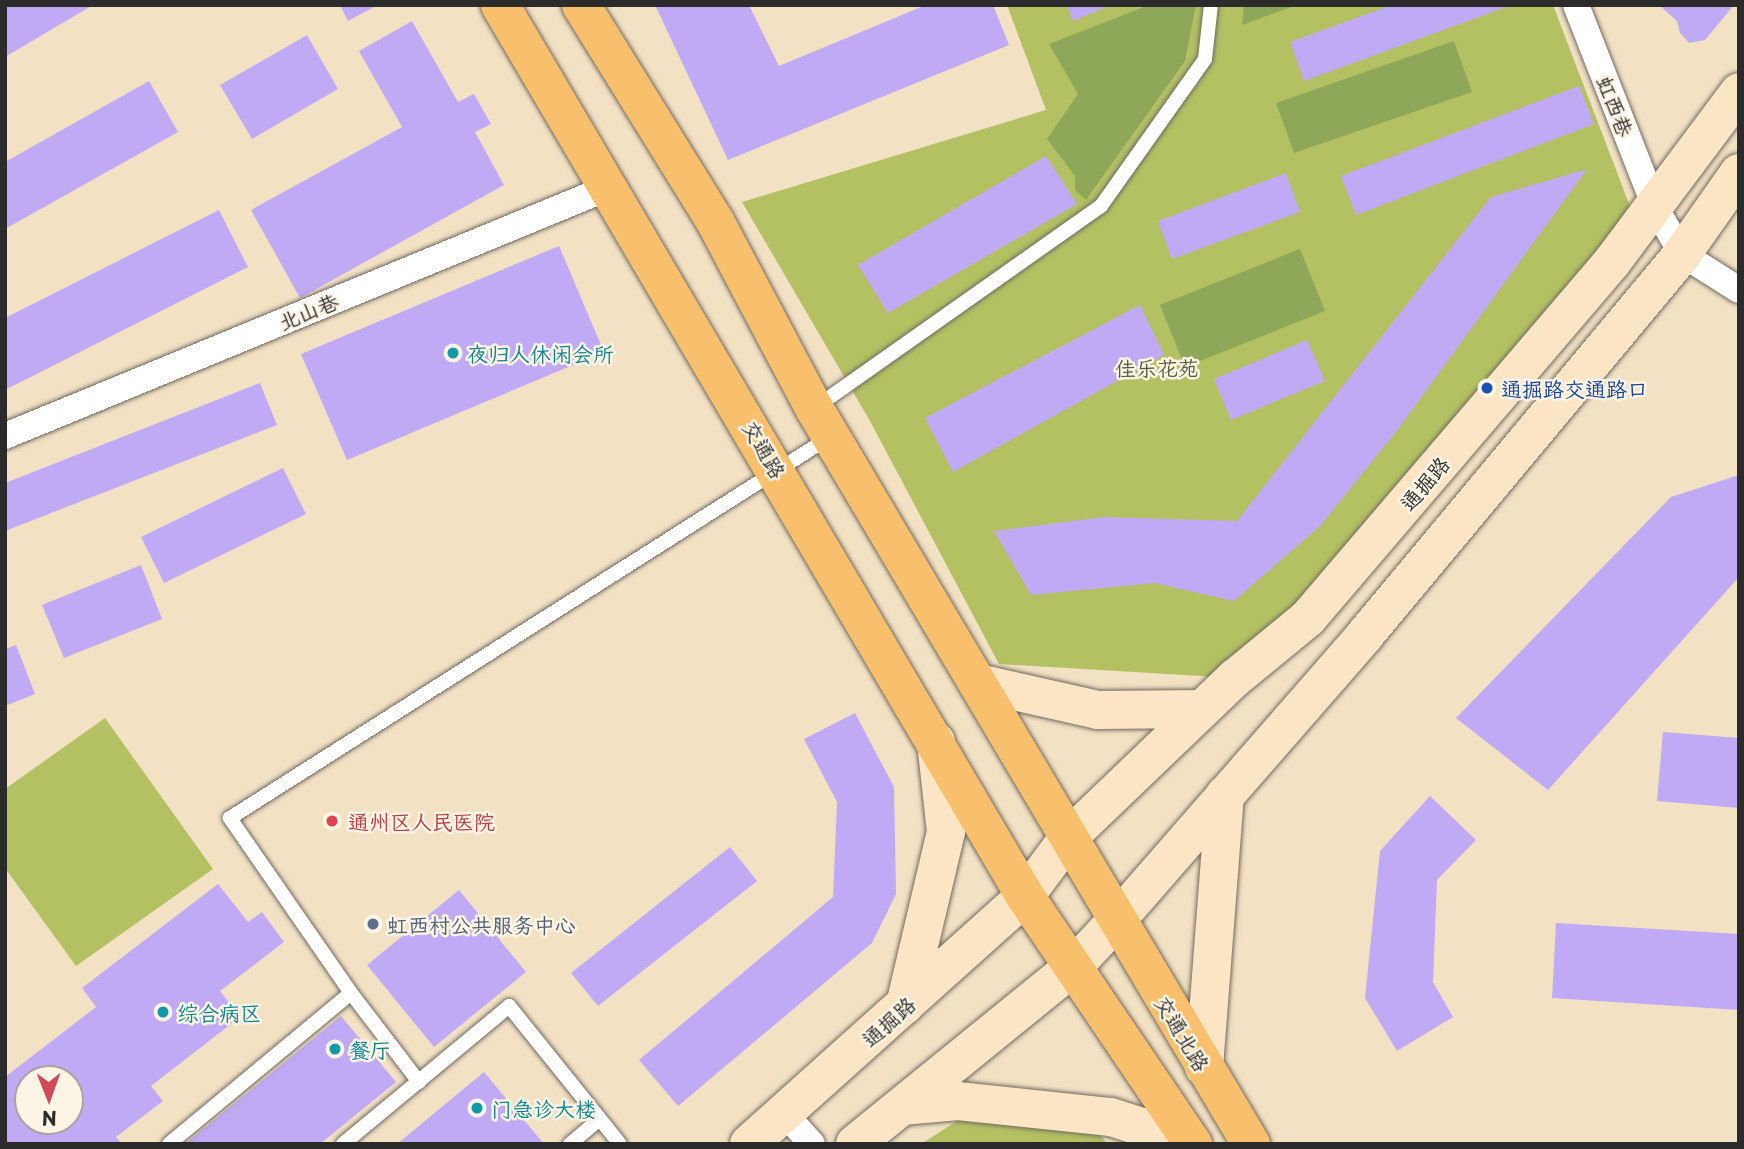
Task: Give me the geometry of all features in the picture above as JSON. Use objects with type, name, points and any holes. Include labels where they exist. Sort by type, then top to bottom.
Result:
[{"type":"main road","name":"交通路","points":[[500,5],[610,187],[1025,896],[1074,966]]},
{"type":"main road","points":[[581,5],[716,223],[822,422],[1069,837]]},
{"type":"main road","name":"通掘路","points":[[749,1144],[1025,896],[1069,837],[1202,709],[1308,618],[1655,207],[1739,92]]},
{"type":"main road","points":[[855,1144],[1074,966],[1115,922],[1682,254],[1739,173]]},
{"type":"main road","points":[[978,683],[1098,710],[1202,709]]},
{"type":"main road","points":[[905,1005],[946,832],[936,742]]},
{"type":"main road","points":[[1204,1067],[1225,795]]},
{"type":"main road","name":"交通北路","points":[[1069,837],[1115,922],[1251,1144]]},
{"type":"main road","points":[[1074,966],[1193,1143]]},
{"type":"main road","points":[[902,1106],[958,1101],[1111,1117],[1193,1143]]},
{"type":"street","name":"虹西巷","points":[[1576,5],[1655,207],[1682,254]]},
{"type":"street","name":"北山巷","points":[[5,436],[610,187]]},
{"type":"street","points":[[1682,254],[1739,290]]},
{"type":"street","points":[[785,1114],[812,1144]]},
{"type":"lane","points":[[419,1082],[351,993],[230,818],[822,422],[1101,206],[1205,60],[1211,5]]},
{"type":"lane","points":[[169,1144],[351,993]]},
{"type":"lane","points":[[343,1144],[509,1006],[620,1144]]},
{"type":"lane","points":[[570,1144],[600,1119]]},
{"type":"green space","name":"佳乐花苑","points":[[1007,5],[1553,5],[1639,230],[1235,678],[999,664],[870,421],[742,202],[1046,110]]},
{"type":"green space","points":[[1149,5],[1196,5],[1185,61],[1086,200],[1075,190],[1075,176],[1047,139],[1078,94],[1049,44]]},
{"type":"green space","points":[[1244,5],[1297,5],[1242,25]]},
{"type":"green space","points":[[1454,41],[1472,92],[1294,153],[1276,103]]},
{"type":"green space","points":[[1300,249],[1325,311],[1185,367],[1160,305]]},
{"type":"green space","points":[[105,718],[213,869],[76,966],[5,868],[5,789]]},
{"type":"green space","points":[[988,1101],[1091,1123],[1107,1144],[921,1144]]},
{"type":"building","points":[[5,5],[93,5],[5,57]]},
{"type":"building","points":[[340,5],[378,5],[348,21]]},
{"type":"building","points":[[655,5],[749,5],[779,66],[926,5],[993,5],[1009,45],[728,160]]},
{"type":"building","points":[[1067,5],[1111,5],[1073,21]]},
{"type":"building","points":[[1392,5],[1509,6],[1304,81],[1290,42]]},
{"type":"building","points":[[1659,5],[1734,5],[1705,40],[1689,43],[1680,33],[1677,21]]},
{"type":"building","points":[[412,21],[458,102],[474,94],[491,124],[475,132],[504,185],[300,298],[251,210],[402,127],[359,51]]},
{"type":"building","points":[[307,35],[338,89],[252,139],[220,85]]},
{"type":"building","points":[[149,81],[178,132],[5,229],[5,162]]},
{"type":"building","points":[[1579,86],[1594,124],[1356,215],[1341,176]]},
{"type":"building","points":[[1046,156],[1077,204],[888,313],[858,265]]},
{"type":"building","points":[[1587,169],[1399,428],[1320,526],[1234,601],[1154,583],[1031,595],[994,531],[1104,517],[1237,521],[1491,197]]},
{"type":"building","points":[[1286,173],[1300,212],[1172,259],[1158,221]]},
{"type":"building","points":[[219,210],[248,267],[5,390],[5,318]]},
{"type":"building","name":"夜归人休闲会所","points":[[559,246],[604,352],[347,460],[301,354]]},
{"type":"building","points":[[1140,305],[1164,355],[953,472],[925,418]]},
{"type":"building","points":[[1307,340],[1325,381],[1231,420],[1214,379]]},
{"type":"building","points":[[260,383],[277,425],[5,531],[5,483]]},
{"type":"building","points":[[283,468],[306,514],[164,583],[141,537]]},
{"type":"building","points":[[1739,475],[1739,577],[1548,790],[1456,718],[1671,497]]},
{"type":"building","points":[[141,565],[162,619],[64,658],[42,605]]},
{"type":"building","points":[[16,645],[35,694],[5,706],[5,649]]},
{"type":"building","points":[[855,713],[894,787],[896,894],[872,943],[678,1106],[639,1060],[833,897],[837,802],[804,739]]},
{"type":"building","points":[[1663,732],[1739,738],[1739,808],[1657,801]]},
{"type":"building","points":[[1430,796],[1476,840],[1437,880],[1433,982],[1453,1017],[1397,1051],[1365,998],[1380,851]]},
{"type":"building","points":[[730,847],[757,881],[598,1006],[571,973]]},
{"type":"building","name":"综合病区","points":[[218,884],[248,922],[262,912],[284,942],[220,991],[240,1017],[151,1086],[163,1101],[116,1137],[122,1144],[5,1144],[5,1077],[14,1070],[14,1135],[84,1135],[84,1065],[21,1065],[96,1007],[82,988]]},
{"type":"building","points":[[459,890],[526,972],[434,1047],[367,965]]},
{"type":"building","points":[[1556,923],[1739,934],[1739,1010],[1552,998]]},
{"type":"building","name":"餐厅","points":[[341,1016],[396,1082],[320,1144],[185,1144]]},
{"type":"building","name":"门急诊大楼","points":[[484,1072],[544,1144],[397,1144]]},
{"type":"place","name":"夜归人休闲会所","points":[[453,353]]},
{"type":"place","name":"通掘路交通路口","points":[[1487,388]]},
{"type":"place","name":"通州区人民医院","points":[[332,821]]},
{"type":"place","name":"虹西村公共服务中心","points":[[373,924]]},
{"type":"place","name":"综合病区","points":[[163,1012]]},
{"type":"place","name":"餐厅","points":[[335,1049]]},
{"type":"place","name":"门急诊大楼","points":[[477,1108]]}]
